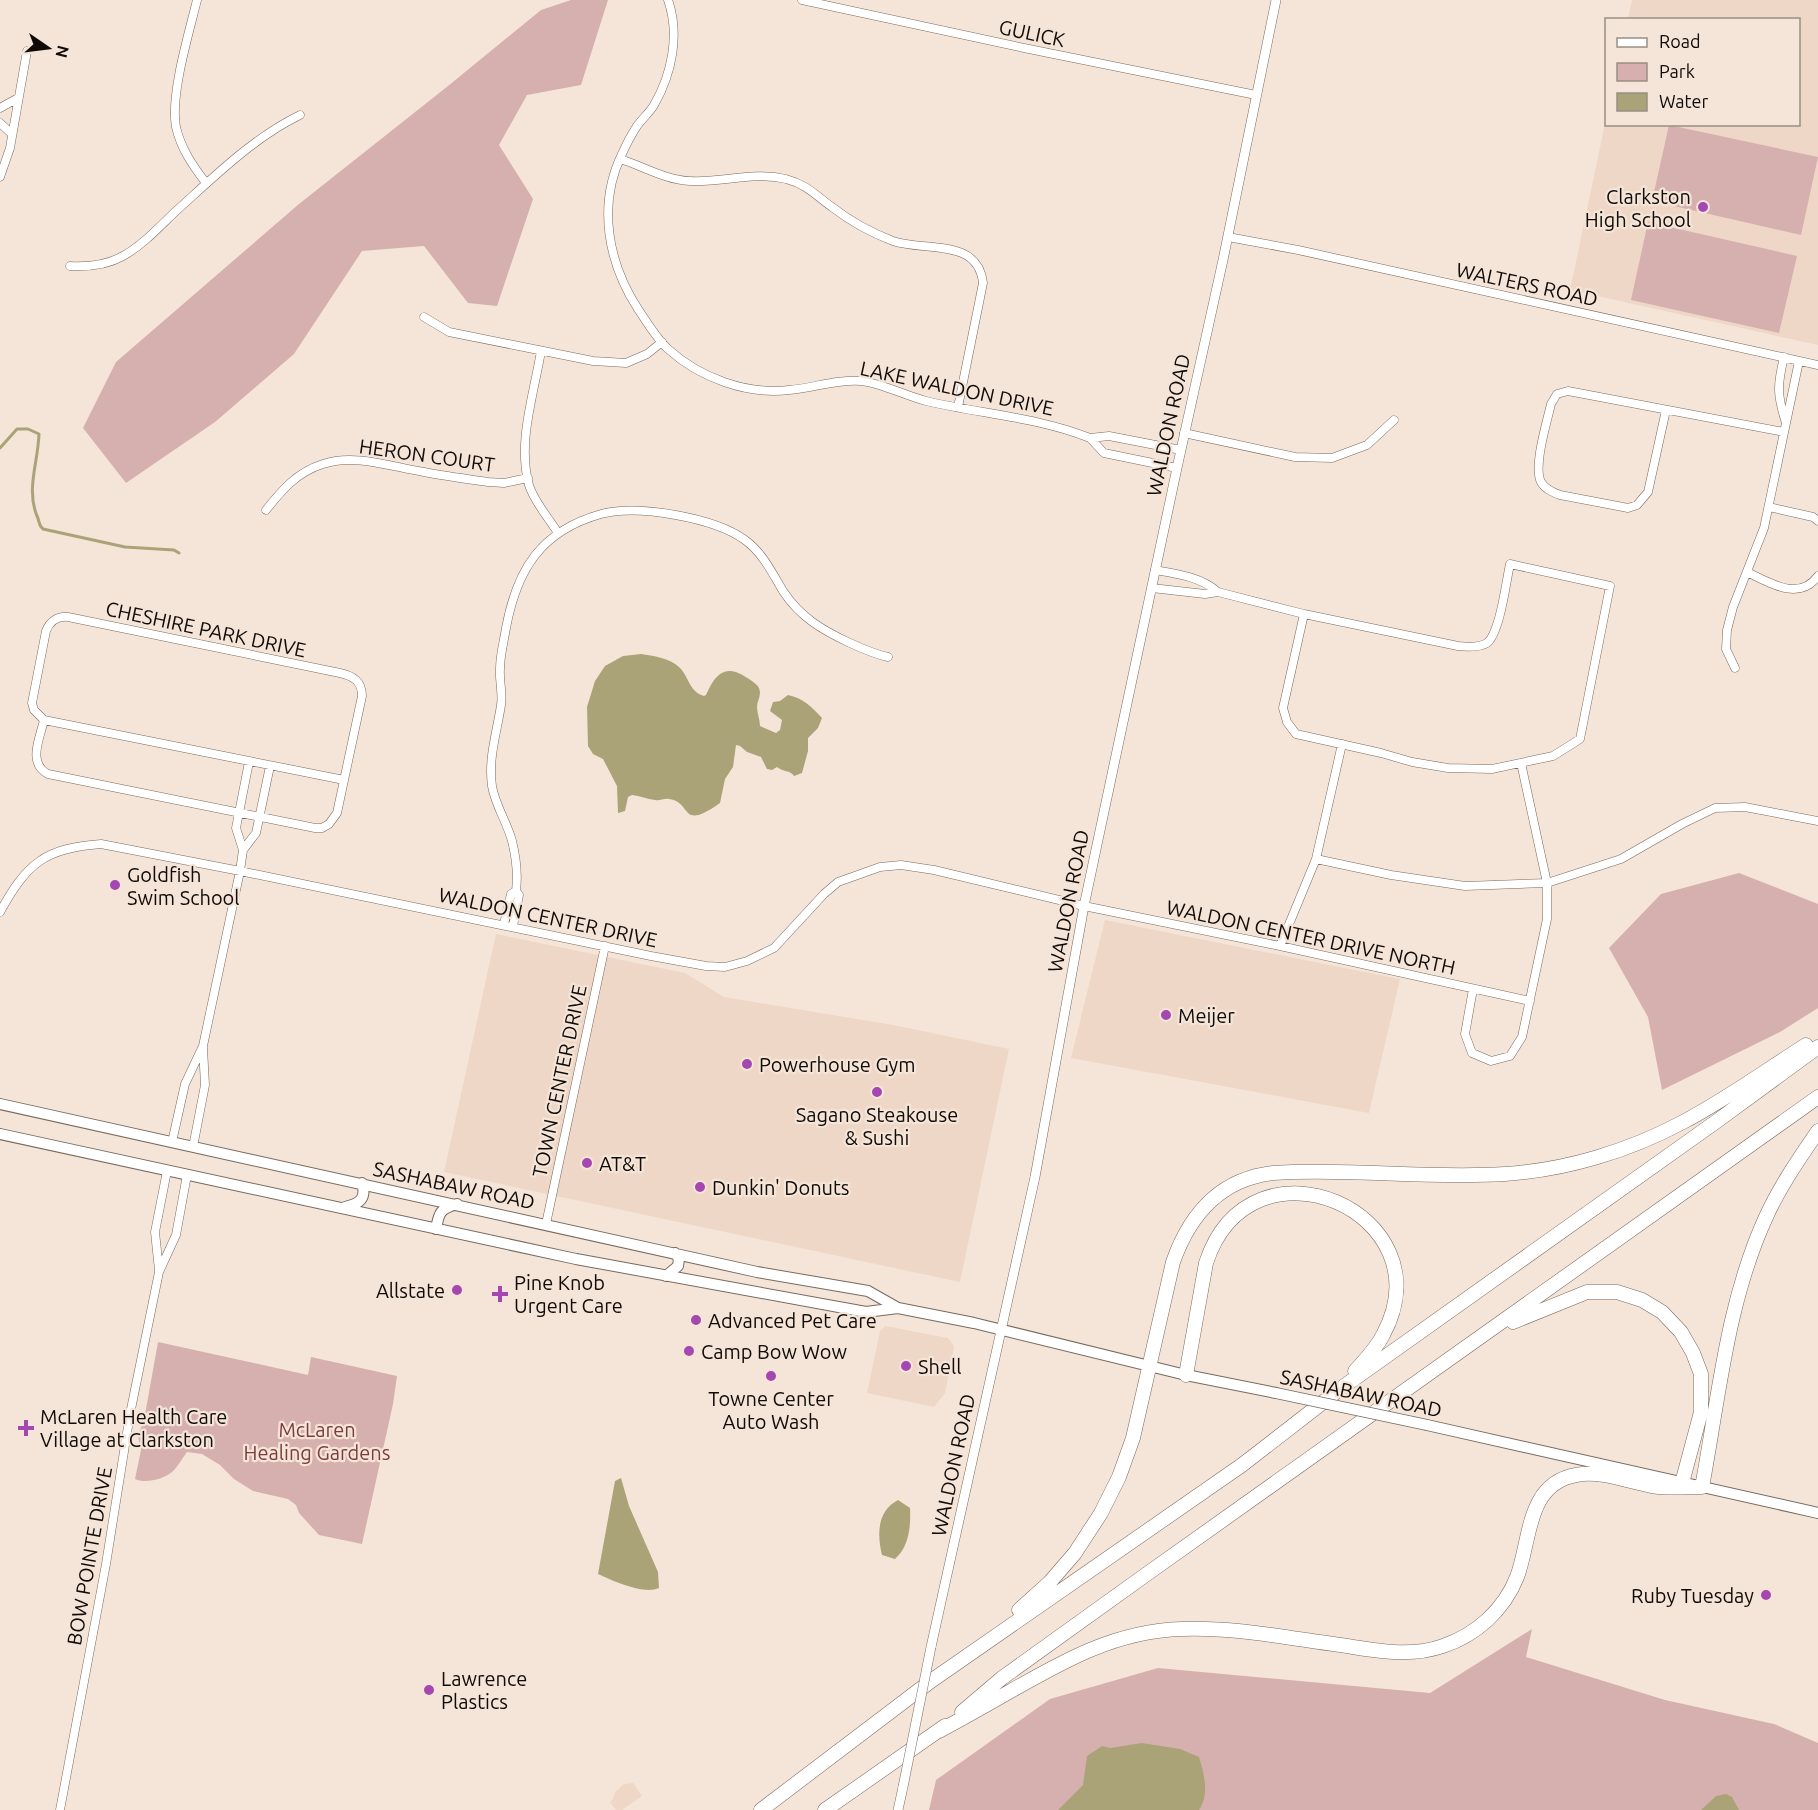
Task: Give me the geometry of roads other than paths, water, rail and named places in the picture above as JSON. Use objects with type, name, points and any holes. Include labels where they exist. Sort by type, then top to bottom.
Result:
[{"type":"highway","points":[[761,1810],[942,1673],[1050,1582],[1075,1553],[1108,1498],[1126,1459],[1179,1243],[1197,1214],[1232,1185],[1259,1174],[1273,1173],[1488,1174],[1532,1170],[1582,1161],[1626,1147],[1684,1122],[1818,1038]]},
{"type":"highway","points":[[942,1673],[1242,1465],[1340,1389],[1818,1047]]},
{"type":"highway","points":[[939,1731],[1002,1678],[1818,1097]]},
{"type":"highway","points":[[825,1810],[939,1731],[1055,1665],[1113,1641],[1154,1631],[1184,1628],[1215,1629],[1392,1652],[1420,1652],[1441,1647],[1463,1638],[1478,1628],[1503,1603],[1517,1576],[1535,1508],[1544,1494],[1556,1483],[1575,1475],[1593,1474],[1654,1487],[1702,1487],[1724,1352],[1738,1293],[1751,1253],[1782,1184],[1818,1131]]},
{"type":"highway","points":[[1186,1375],[1211,1246],[1229,1221],[1256,1202],[1299,1192],[1327,1197],[1354,1210],[1365,1219],[1385,1244],[1395,1276],[1394,1305],[1384,1334],[1340,1389]]},
{"type":"highway","points":[[1474,1342],[1531,1314],[1587,1292],[1617,1292],[1642,1300],[1662,1312],[1681,1332],[1693,1353],[1701,1374],[1701,1412],[1682,1483]]},
{"type":"main road","name":"SASHABAW ROAD","points":[[0,1104],[757,1272],[868,1291],[898,1308],[1001,1329],[1186,1375],[1427,1425],[1818,1513]]},
{"type":"main road","points":[[0,1114],[16,1108]]},
{"type":"main road","name":"SASHABAW ROAD","points":[[0,1134],[436,1229],[666,1276],[866,1312],[898,1308]]},
{"type":"main road","points":[[339,1208],[360,1202],[364,1193],[362,1183]]},
{"type":"main road","points":[[436,1229],[441,1212],[458,1204]]},
{"type":"main road","points":[[666,1276],[678,1266],[679,1259],[675,1253]]},
{"type":"main road","points":[[820,1304],[824,1284]]},
{"type":"street","points":[[196,0],[175,100],[176,126],[184,151],[206,183]]},
{"type":"street","name":"LAKE WALDON DRIVE","points":[[668,0],[672,10],[674,30],[673,51],[668,74],[654,106],[637,126],[620,159],[609,193],[607,212],[609,237],[627,292],[666,348],[692,367],[722,381],[746,388],[780,391],[837,382],[874,383],[927,401],[1062,427],[1090,438],[1104,453],[1177,468]]},
{"type":"street","name":"GULICK","points":[[802,0],[1256,95]]},
{"type":"street","name":"WALDON ROAD","points":[[898,1810],[931,1647],[1035,1177],[1084,906],[1228,237],[1276,0]]},
{"type":"street","points":[[0,177],[10,148],[27,51]]},
{"type":"street","points":[[0,108],[18,98]]},
{"type":"street","points":[[70,266],[84,267],[102,264],[123,256],[140,245],[206,183],[273,128],[300,115]]},
{"type":"street","points":[[0,123],[12,134]]},
{"type":"street","points":[[620,159],[677,180],[692,182],[764,176],[787,179],[811,189],[857,224],[892,241],[952,250],[970,257],[982,271],[983,283],[958,407]]},
{"type":"street","name":"WALTERS ROAD","points":[[1228,237],[1298,250],[1818,365]]},
{"type":"street","points":[[424,317],[449,332],[593,361],[626,363],[647,354],[662,342]]},
{"type":"street","points":[[541,351],[526,436],[525,464],[530,487],[558,533]]},
{"type":"street","points":[[1784,357],[1778,382],[1778,397],[1785,423]]},
{"type":"street","points":[[1735,668],[1726,649],[1727,630],[1733,607],[1764,528],[1799,361]]},
{"type":"street","points":[[1666,410],[1648,492],[1637,505],[1628,508],[1560,495],[1550,492],[1542,483],[1538,470],[1551,404],[1557,394],[1568,391],[1784,432]]},
{"type":"street","points":[[1184,433],[1295,457],[1332,458],[1367,445],[1394,420]]},
{"type":"street","name":"LAKE WALDON DRIVE","points":[[1090,438],[1109,436],[1181,450]]},
{"type":"street","name":"HERON COURT","points":[[266,510],[286,485],[305,471],[336,461],[359,460],[488,482],[504,483],[528,478]]},
{"type":"street","points":[[1769,507],[1813,517],[1818,521]]},
{"type":"street","points":[[508,925],[511,894],[516,891],[518,878],[512,841],[493,789],[491,772],[492,752],[501,703],[500,668],[508,618],[518,584],[536,554],[550,538],[586,519],[614,511],[645,512],[725,528],[747,541],[761,556],[801,614],[822,630],[876,655],[888,657]]},
{"type":"street","points":[[1152,588],[1205,594],[1218,592],[1304,614],[1458,646],[1474,647],[1487,643],[1495,632],[1510,564],[1610,586],[1580,739],[1553,756],[1492,769],[1448,768],[1412,762],[1296,734],[1287,722],[1283,708],[1304,614]]},
{"type":"street","points":[[1155,570],[1192,578],[1209,584],[1218,592]]},
{"type":"street","points":[[1747,572],[1788,589],[1811,585],[1818,576]]},
{"type":"street","name":"CHESHIRE PARK DRIVE","points":[[68,617],[351,676],[360,685],[362,696],[335,818],[326,827],[315,828],[48,774],[39,768],[36,760],[44,720],[34,710],[32,703],[46,631],[50,623],[56,619],[68,617]]},
{"type":"street","points":[[44,720],[344,780]]},
{"type":"street","points":[[1280,946],[1316,859],[1342,744]]},
{"type":"street","points":[[172,1142],[185,1084],[203,1046],[240,871],[243,850],[236,833],[249,762]]},
{"type":"street","points":[[1473,988],[1465,1034],[1472,1053],[1491,1061],[1510,1056],[1522,1036],[1547,920],[1547,883],[1521,763]]},
{"type":"street","points":[[243,850],[255,836],[270,766]]},
{"type":"street","points":[[1316,859],[1391,875],[1465,886],[1547,883],[1621,859],[1715,808],[1745,807],[1818,821]]},
{"type":"street","name":"WALDON CENTER DRIVE","points":[[0,912],[24,875],[43,858],[58,850],[101,844],[706,966],[724,967],[747,961],[774,948],[838,882],[880,867],[901,865],[933,870],[1084,906]]},
{"type":"street","name":"WALDON CENTER DRIVE NORTH","points":[[1084,906],[1530,1001]]},
{"type":"street","name":"TOWN CENTER DRIVE","points":[[546,1224],[605,946]]},
{"type":"street","points":[[193,1147],[205,1085],[203,1046]]},
{"type":"street","name":"BOW POINTE DRIVE","points":[[159,1272],[155,1232],[167,1171]]},
{"type":"street","name":"BOW POINTE DRIVE","points":[[60,1810],[106,1564],[130,1414],[159,1272],[176,1235],[187,1175]]},
{"type":"water","points":[[641,654],[671,661],[682,671],[695,691],[704,696],[723,672],[741,674],[759,688],[757,707],[760,726],[776,733],[780,730],[782,720],[770,711],[773,702],[780,701],[788,695],[807,703],[822,718],[818,728],[808,738],[808,751],[802,773],[794,776],[777,767],[772,770],[767,769],[761,757],[736,745],[733,767],[725,779],[720,803],[707,811],[692,815],[676,801],[655,800],[632,795],[628,797],[625,811],[618,813],[617,786],[603,759],[593,754],[588,746],[587,707],[595,681],[605,666],[623,656]]},
{"type":"water","points":[[621,1478],[629,1506],[658,1572],[659,1588],[653,1590],[637,1588],[598,1574],[615,1481]]},
{"type":"water","points":[[898,1500],[910,1508],[910,1522],[906,1542],[895,1559],[882,1555],[879,1531],[886,1510]]},
{"type":"water","points":[[1142,1743],[1180,1749],[1199,1757],[1205,1791],[1199,1810],[1058,1810],[1083,1785],[1087,1756],[1102,1746],[1110,1748]]},
{"type":"water","points":[[1726,1794],[1732,1797],[1739,1810],[1701,1810],[1716,1796]]},
{"type":"waterway","points":[[0,448],[17,429],[28,429],[39,434],[33,496],[34,506],[43,529],[125,547],[174,550],[179,553]]},
{"type":"place","name":"Clarkston High School","points":[[1703,207]]},
{"type":"place","name":"Goldfish Swim School","points":[[115,885]]},
{"type":"place","name":"Meijer","points":[[1166,1015]]},
{"type":"place","name":"Powerhouse Gym","points":[[747,1064]]},
{"type":"place","name":"Sagano Steakouse & Sushi","points":[[877,1092]]},
{"type":"place","name":"AT&T","points":[[587,1163]]},
{"type":"place","name":"Dunkin' Donuts","points":[[700,1187]]},
{"type":"place","name":"Allstate","points":[[457,1290]]},
{"type":"place","name":"Pine Knob Urgent Care","points":[[500,1294]]},
{"type":"place","name":"Advanced Pet Care","points":[[696,1320]]},
{"type":"place","name":"Camp Bow Wow","points":[[689,1351]]},
{"type":"place","name":"Shell","points":[[906,1366]]},
{"type":"place","name":"Towne Center Auto Wash","points":[[771,1376]]},
{"type":"place","name":"McLaren Health Care Village at Clarkston","points":[[26,1428]]},
{"type":"place","name":"Ruby Tuesday","points":[[1766,1595]]},
{"type":"place","name":"Lawrence Plastics","points":[[429,1690]]},
{"type":"park label","name":"McLaren Healing Gardens","points":[[317,1440]]}]
